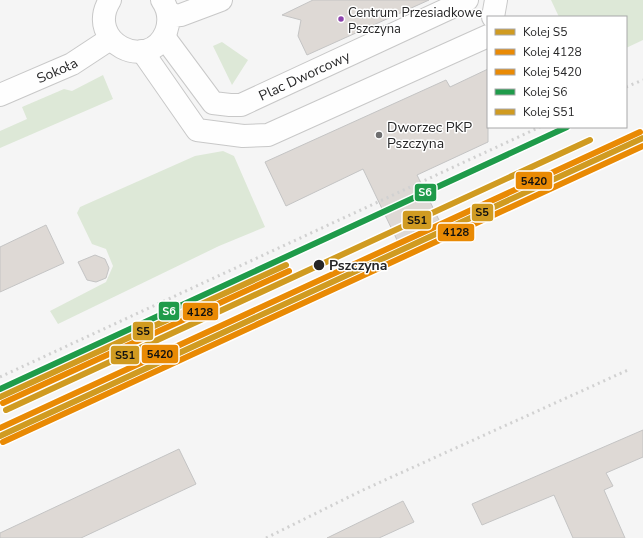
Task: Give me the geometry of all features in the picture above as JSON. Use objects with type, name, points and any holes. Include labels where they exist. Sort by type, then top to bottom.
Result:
[{"type":"street","points":[[103,3],[104,20],[110,39],[124,50],[142,51],[150,49],[165,18],[181,15],[221,0]]},
{"type":"street","name":"Plac Dworcowy","points":[[165,18],[213,103],[241,105],[467,0]]},
{"type":"street","points":[[493,16],[496,0]]},
{"type":"street","points":[[142,51],[197,130],[243,136],[268,135],[487,36]]},
{"type":"street","name":"Sokoła","points":[[0,95],[72,64],[110,39]]},
{"type":"green space","points":[[551,0],[643,0],[643,40],[627,48],[627,16],[559,16]]},
{"type":"green space","points":[[222,42],[248,60],[232,85],[213,46]]},
{"type":"green space","points":[[103,75],[113,99],[0,148],[0,131],[27,119],[22,107],[64,89],[72,91]]},
{"type":"green space","points":[[223,151],[234,156],[265,227],[219,246],[58,324],[50,311],[106,282],[113,266],[106,249],[92,244],[77,213],[80,207],[195,156]]},
{"type":"building","name":"Centrum Przesiadkowe Pszczyna","points":[[313,0],[429,0],[307,55],[298,36],[301,20],[282,15]]},
{"type":"building","points":[[487,69],[488,142],[417,175],[439,220],[397,240],[363,169],[286,206],[265,162],[446,80],[450,87]]},
{"type":"building","points":[[46,225],[64,263],[0,292],[0,247]]},
{"type":"building","points":[[95,255],[105,259],[109,268],[106,278],[96,282],[87,280],[78,262]]},
{"type":"building","points":[[643,430],[643,457],[606,473],[613,486],[604,490],[625,538],[573,538],[554,495],[482,525],[472,504]]},
{"type":"building","points":[[179,449],[196,484],[81,538],[0,538],[0,533]]},
{"type":"building","points":[[403,501],[414,522],[379,538],[327,538]]},
{"type":"railway","points":[[627,87],[643,80]]},
{"type":"railway","points":[[0,377],[538,128]]},
{"type":"railway","points":[[266,538],[363,490],[628,370]]},
{"type":"rail line","name":"S6","points":[[0,389],[565,128]]},
{"type":"rail line","name":"5420","points":[[0,428],[640,132]]},
{"type":"rail line","name":"S5","points":[[0,436],[643,138]]},
{"type":"rail line","name":"S51","points":[[6,410],[590,140]]},
{"type":"rail line","name":"4128","points":[[3,442],[643,146]]},
{"type":"rail line","name":"S5","points":[[0,397],[286,265]]},
{"type":"rail line","name":"4128","points":[[3,403],[289,271]]},
{"type":"place","name":"Centrum Przesiadkowe Pszczyna","points":[[341,19]]},
{"type":"place","name":"Dworzec PKP Pszczyna","points":[[379,135]]},
{"type":"place","name":"Pszczyna","points":[[319,265]]}]
